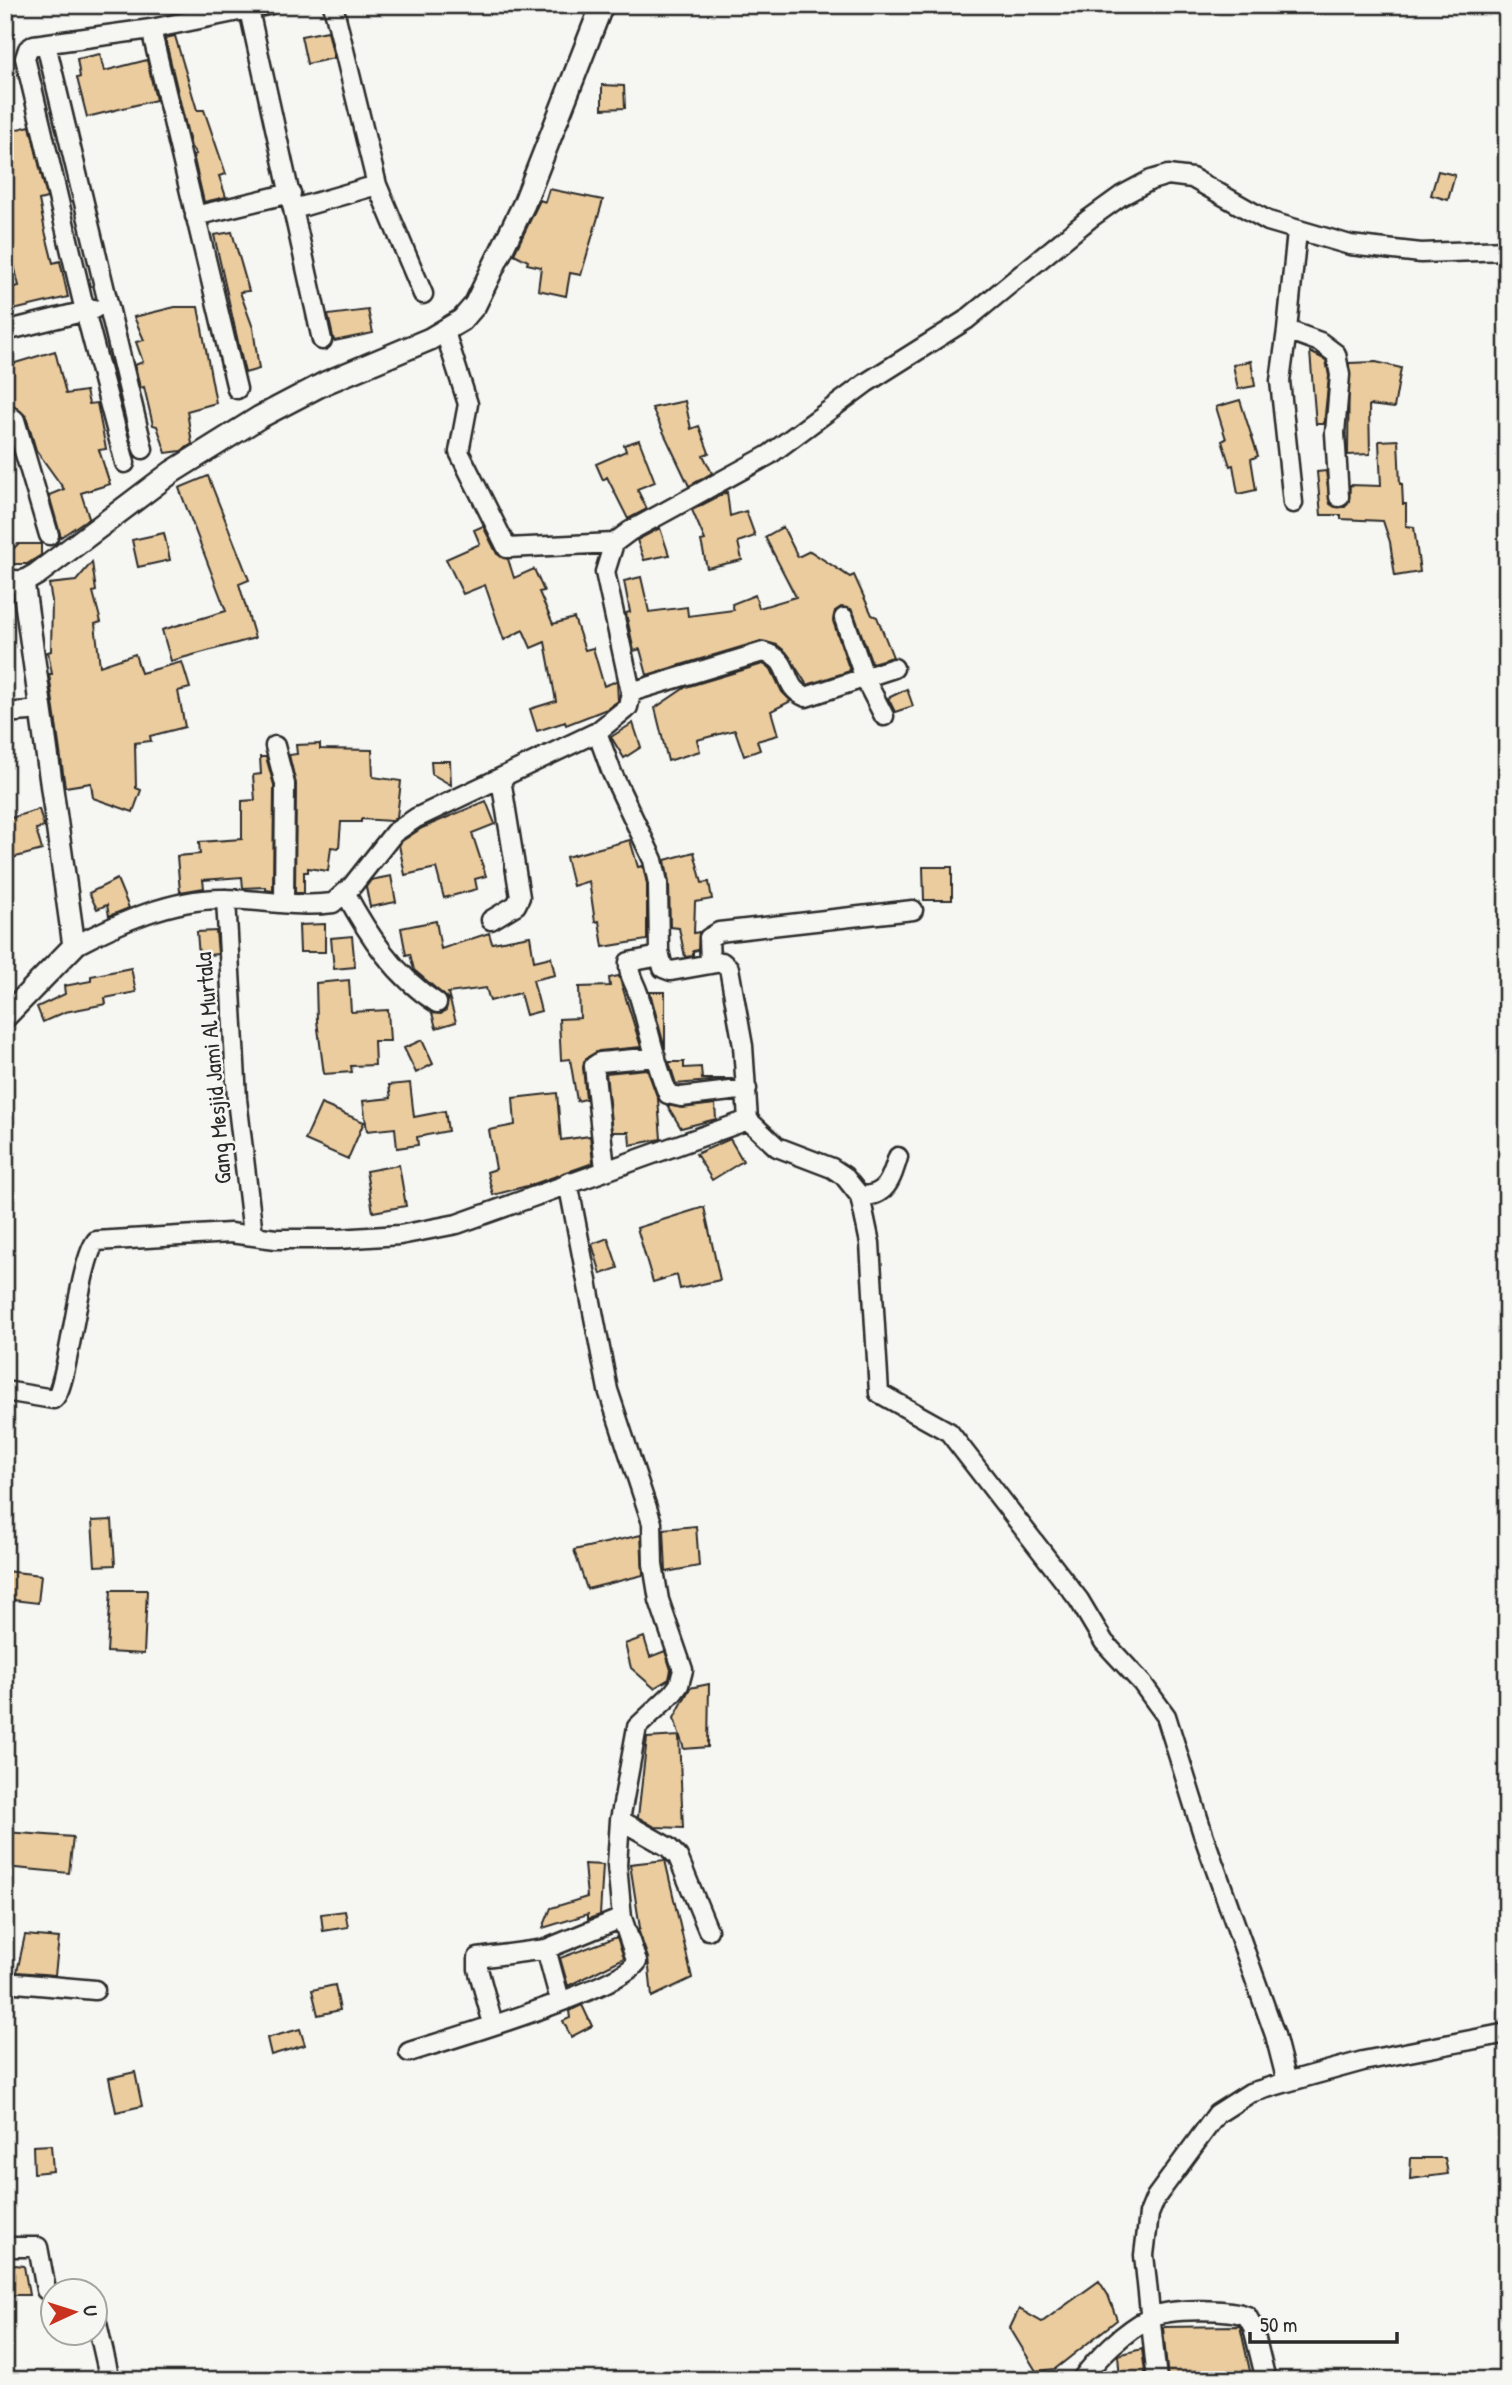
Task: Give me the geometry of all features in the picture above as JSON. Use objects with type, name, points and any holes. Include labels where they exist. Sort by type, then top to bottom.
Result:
[{"type":"street","points":[[125,463],[24,58],[28,49],[34,45],[151,29],[268,5]]},
{"type":"street","points":[[334,5],[377,185],[423,295]]},
{"type":"street","points":[[74,946],[41,710],[14,582],[172,472],[288,400],[445,332],[471,311],[490,278],[524,204],[601,5]]},
{"type":"street","points":[[249,10],[323,340]]},
{"type":"street","points":[[151,29],[237,389]]},
{"type":"street","points":[[46,44],[143,449]]},
{"type":"street","points":[[445,332],[468,404],[459,441],[463,460],[510,549],[614,543],[630,531],[769,455],[866,383],[928,347],[966,320],[1089,219],[1121,196],[1151,180],[1168,175],[1192,178],[1268,221],[1297,231],[1378,250],[1420,253],[1507,250]]},
{"type":"street","points":[[195,216],[377,185]]},
{"type":"street","points":[[1293,503],[1280,381],[1297,231]]},
{"type":"street","points":[[5,331],[107,306]]},
{"type":"street","points":[[1287,330],[1320,342],[1336,354],[1340,375],[1335,433],[1339,497]]},
{"type":"street","points":[[5,412],[15,419],[49,535]]},
{"type":"street","points":[[5,1017],[74,946],[102,931],[199,900],[226,898],[333,902],[345,892],[394,833],[416,818],[597,732],[628,707],[631,692],[605,572],[614,543]]},
{"type":"street","points":[[844,618],[865,679],[884,716]]},
{"type":"street","points":[[631,692],[764,652],[776,655],[783,663],[790,686],[806,697],[894,668]]},
{"type":"street","points":[[5,713],[41,710]]},
{"type":"street","points":[[597,732],[653,860],[658,883],[660,956],[663,968],[671,971],[710,962],[726,964],[732,976],[747,1089],[748,1120],[778,1147],[832,1168],[844,1177],[860,1196],[870,1243],[879,1393],[949,1432],[1079,1600],[1104,1642],[1142,1683],[1166,1717],[1203,1834],[1275,2035],[1287,2082]]},
{"type":"street","points":[[275,747],[285,784],[284,902]]},
{"type":"street","points":[[491,920],[516,905],[520,897],[501,779]]},
{"type":"street","points":[[345,892],[364,926],[400,972],[419,992],[437,1003]]},
{"type":"street","name":"Gang Mesjid Jami Al Murtala","points":[[226,898],[237,1099],[253,1234]]},
{"type":"street","points":[[710,962],[709,938],[719,932],[913,910]]},
{"type":"street","points":[[660,956],[629,962],[628,974],[637,990],[668,1094],[681,1097],[747,1089]]},
{"type":"street","points":[[605,1169],[594,1066],[600,1062],[656,1057]]},
{"type":"street","points":[[5,1391],[53,1399],[61,1392],[70,1335],[96,1241],[253,1234],[276,1239],[401,1235],[457,1224],[568,1182],[748,1120]]},
{"type":"street","points":[[860,1196],[876,1196],[886,1187],[898,1157]]},
{"type":"street","points":[[409,2052],[559,2000],[608,1981],[635,1966],[636,1956],[622,1918],[617,1865],[620,1820],[637,1727],[673,1693],[679,1685],[683,1670],[659,1600],[653,1564],[652,1523],[608,1390],[568,1182]]},
{"type":"street","points":[[620,1820],[668,1847],[678,1857],[708,1930]]},
{"type":"street","points":[[493,2024],[478,1969],[478,1958],[546,1949],[622,1918]]},
{"type":"street","points":[[546,1949],[559,2000]]},
{"type":"street","points":[[5,1982],[95,1990]]},
{"type":"street","points":[[1157,2380],[1144,2255],[1149,2214],[1156,2197],[1203,2132],[1227,2105],[1250,2093],[1363,2061],[1507,2033]]},
{"type":"street","points":[[5,2247],[38,2247],[43,2276]]},
{"type":"street","points":[[1081,2380],[1093,2364],[1152,2316],[1220,2309],[1247,2316],[1253,2327],[1266,2380]]},
{"type":"street","points":[[102,2346],[110,2380]]},
{"type":"building","points":[[328,31],[334,58],[307,64],[301,36]]},
{"type":"building","points":[[175,36],[197,110],[204,110],[226,174],[219,176],[226,197],[204,202],[193,155],[196,154],[191,147],[165,38]]},
{"type":"building","points":[[100,54],[104,71],[147,60],[156,100],[87,117],[77,78],[80,77],[77,59]]},
{"type":"building","points":[[602,85],[624,86],[625,108],[602,109]]},
{"type":"building","points":[[30,126],[47,198],[39,200],[45,231],[53,263],[60,261],[68,297],[5,312],[5,289],[19,286],[5,227],[5,132]]},
{"type":"building","points":[[1438,171],[1455,175],[1448,200],[1431,195]]},
{"type":"building","points":[[549,189],[603,200],[581,275],[570,273],[566,296],[538,290],[541,267],[527,264],[528,261],[514,254],[540,200],[545,202]]},
{"type":"building","points":[[232,232],[249,291],[240,292],[253,328],[259,369],[245,373],[214,235]]},
{"type":"building","points":[[175,307],[198,307],[216,403],[187,411],[192,444],[181,451],[166,453],[157,426],[153,425],[144,387],[140,388],[135,365],[143,362],[136,342],[144,340],[134,317]]},
{"type":"building","points":[[368,310],[373,333],[334,341],[328,315]]},
{"type":"building","points":[[55,351],[66,394],[86,391],[89,404],[97,403],[106,449],[99,450],[110,484],[81,493],[89,518],[61,537],[49,495],[64,489],[36,450],[26,416],[5,401],[5,366]]},
{"type":"building","points":[[1310,352],[1326,360],[1329,376],[1324,424],[1316,424]]},
{"type":"building","points":[[1251,361],[1255,386],[1238,389],[1233,365]]},
{"type":"building","points":[[1376,362],[1401,368],[1394,408],[1369,405],[1370,454],[1348,455],[1349,363]]},
{"type":"building","points":[[1240,400],[1258,456],[1251,459],[1256,490],[1238,494],[1233,465],[1230,466],[1222,441],[1226,439],[1216,407]]},
{"type":"building","points":[[685,401],[691,429],[699,426],[709,453],[703,455],[712,473],[689,486],[652,408]]},
{"type":"building","points":[[5,427],[14,455],[5,455]]},
{"type":"building","points":[[639,440],[655,482],[637,489],[647,509],[628,519],[607,477],[603,480],[596,464],[626,451],[624,445]]},
{"type":"building","points":[[1398,440],[1406,526],[1414,527],[1420,572],[1395,576],[1390,542],[1383,521],[1321,515],[1317,472],[1326,471],[1330,504],[1345,507],[1349,501],[1350,485],[1381,486],[1379,441]]},
{"type":"building","points":[[208,476],[249,580],[239,584],[255,638],[171,661],[162,630],[226,611],[179,488]]},
{"type":"building","points":[[727,492],[730,516],[746,511],[755,536],[738,542],[742,560],[707,568],[701,541],[705,540],[692,510]]},
{"type":"building","points":[[483,526],[497,554],[508,559],[514,578],[534,569],[544,591],[539,592],[553,624],[574,618],[585,650],[593,648],[604,686],[617,681],[618,701],[607,709],[566,725],[565,722],[537,731],[530,709],[556,701],[545,642],[531,648],[523,630],[504,640],[485,585],[463,594],[446,559],[480,544],[474,530]]},
{"type":"building","points":[[783,527],[798,557],[810,551],[850,577],[854,575],[872,615],[877,617],[893,657],[872,663],[854,614],[851,609],[841,607],[835,611],[833,621],[850,671],[807,685],[786,652],[777,645],[761,641],[647,675],[640,649],[634,651],[626,613],[630,612],[624,581],[641,577],[649,612],[687,607],[688,616],[734,610],[732,604],[755,595],[759,608],[796,597],[765,537]]},
{"type":"building","points":[[660,528],[669,555],[644,560],[637,540]]},
{"type":"building","points":[[164,533],[170,560],[138,567],[132,540]]},
{"type":"building","points":[[18,544],[41,544],[41,555],[27,564],[13,564],[12,550]]},
{"type":"building","points":[[92,562],[96,591],[93,592],[101,622],[95,624],[100,666],[135,654],[141,673],[182,662],[190,688],[178,691],[185,727],[150,736],[151,741],[135,743],[136,788],[141,790],[133,812],[93,798],[91,783],[65,787],[49,674],[52,674],[48,652],[51,651],[52,601],[49,584],[76,581]]},
{"type":"building","points":[[763,664],[771,669],[782,692],[791,701],[771,711],[778,735],[757,741],[760,750],[744,756],[735,730],[697,740],[700,751],[668,761],[655,708],[686,687]]},
{"type":"building","points":[[907,689],[913,706],[895,712],[888,698]]},
{"type":"building","points":[[633,723],[641,747],[624,758],[611,737]]},
{"type":"building","points":[[320,744],[320,749],[372,750],[373,777],[401,781],[397,817],[391,821],[361,819],[361,822],[341,822],[339,848],[331,847],[328,871],[308,868],[308,872],[304,872],[304,893],[295,893],[296,784],[289,755],[297,754],[296,745]]},
{"type":"building","points":[[260,757],[266,757],[274,785],[273,891],[266,890],[266,887],[243,888],[242,877],[203,880],[204,888],[180,892],[177,856],[200,854],[199,842],[242,839],[242,801],[255,800],[253,775],[261,774]]},
{"type":"building","points":[[431,761],[450,761],[451,785],[432,774]]},
{"type":"building","points":[[486,801],[495,824],[472,833],[486,876],[475,879],[477,889],[444,898],[436,868],[405,875],[399,845],[402,841],[422,828]]},
{"type":"building","points":[[39,809],[44,827],[36,829],[42,850],[5,860],[5,820]]},
{"type":"building","points":[[630,840],[638,867],[643,866],[647,884],[647,940],[603,947],[599,921],[595,922],[589,881],[573,886],[566,857]]},
{"type":"building","points":[[694,852],[702,883],[709,882],[712,899],[695,902],[694,933],[699,932],[698,950],[693,951],[693,956],[685,957],[679,928],[670,927],[669,883],[665,860]]},
{"type":"building","points":[[923,867],[952,867],[952,900],[924,900]]},
{"type":"building","points":[[391,876],[396,902],[370,907],[366,887],[371,880]]},
{"type":"building","points":[[117,879],[129,908],[109,916],[107,905],[97,909],[89,893]]},
{"type":"building","points":[[436,921],[441,949],[489,933],[492,943],[530,936],[534,961],[551,957],[555,975],[533,980],[541,1011],[526,1015],[520,993],[490,1001],[486,988],[448,993],[456,1022],[436,1028],[432,1013],[441,1014],[446,1010],[448,999],[414,970],[410,954],[406,955],[401,928]]},
{"type":"building","points":[[325,924],[325,952],[300,952],[299,925]]},
{"type":"building","points":[[216,931],[218,954],[199,956],[197,932]]},
{"type":"building","points":[[352,936],[355,967],[334,969],[331,938]]},
{"type":"building","points":[[131,968],[136,992],[105,998],[106,1004],[65,1012],[43,1022],[37,1007],[65,994],[64,986],[91,981],[91,976]]},
{"type":"building","points":[[619,976],[641,1047],[599,1051],[588,1057],[583,1067],[586,1099],[577,1101],[570,1059],[561,1060],[559,1019],[580,1018],[579,987],[610,986],[609,978]]},
{"type":"building","points":[[349,980],[351,1012],[388,1010],[390,1041],[374,1041],[375,1065],[351,1066],[352,1072],[324,1074],[317,1021],[316,983]]},
{"type":"building","points":[[650,992],[665,992],[665,1049],[656,1015]]},
{"type":"building","points":[[422,1040],[433,1064],[416,1073],[404,1048]]},
{"type":"building","points":[[669,1062],[684,1062],[684,1068],[701,1067],[702,1079],[733,1079],[676,1084]]},
{"type":"building","points":[[647,1069],[658,1099],[661,1139],[630,1145],[629,1132],[612,1132],[606,1073]]},
{"type":"building","points":[[410,1083],[414,1117],[445,1111],[448,1131],[417,1137],[418,1145],[397,1148],[395,1128],[367,1131],[363,1101],[391,1098],[389,1085]]},
{"type":"building","points":[[557,1093],[561,1140],[590,1136],[593,1163],[493,1195],[487,1172],[496,1169],[489,1130],[515,1125],[513,1098]]},
{"type":"building","points":[[321,1104],[364,1122],[348,1159],[305,1140]]},
{"type":"building","points":[[715,1104],[716,1119],[681,1128],[667,1105],[682,1108]]},
{"type":"building","points":[[730,1139],[743,1161],[712,1180],[696,1154]]},
{"type":"building","points":[[399,1165],[406,1206],[373,1212],[366,1171]]},
{"type":"building","points":[[704,1207],[720,1280],[680,1289],[677,1275],[653,1282],[637,1228]]},
{"type":"building","points":[[608,1238],[618,1268],[601,1274],[592,1244]]},
{"type":"building","points":[[112,1520],[115,1565],[95,1566],[92,1521]]},
{"type":"building","points":[[696,1526],[699,1566],[666,1572],[664,1529]]},
{"type":"building","points":[[641,1535],[643,1575],[587,1589],[574,1550]]},
{"type":"building","points":[[5,1571],[41,1575],[38,1603],[5,1599]]},
{"type":"building","points":[[111,1590],[147,1590],[144,1654],[107,1652]]},
{"type":"building","points":[[644,1637],[650,1657],[665,1651],[671,1670],[669,1679],[654,1688],[631,1668],[625,1644]]},
{"type":"building","points":[[709,1684],[708,1747],[684,1749],[674,1718],[690,1688]]},
{"type":"building","points":[[679,1736],[683,1828],[655,1827],[638,1817],[647,1738]]},
{"type":"building","points":[[5,1832],[73,1837],[69,1873],[5,1867]]},
{"type":"building","points":[[665,1860],[692,1978],[652,1997],[648,1958],[638,1929],[640,1928],[630,1864]]},
{"type":"building","points":[[584,1864],[603,1865],[600,1915],[588,1919],[588,1914],[543,1928],[551,1908],[587,1897]]},
{"type":"building","points":[[345,1911],[348,1927],[323,1931],[321,1914]]},
{"type":"building","points":[[25,1935],[59,1938],[55,1975],[17,1972]]},
{"type":"building","points":[[617,1937],[624,1958],[568,1986],[560,1958]]},
{"type":"building","points":[[335,1985],[340,2010],[318,2015],[312,1990]]},
{"type":"building","points":[[582,2005],[592,2026],[571,2037],[563,2021],[570,2018],[569,2011]]},
{"type":"building","points":[[300,2029],[305,2045],[271,2055],[267,2038]]},
{"type":"building","points":[[135,2072],[142,2106],[116,2112],[109,2078]]},
{"type":"building","points":[[51,2145],[53,2171],[34,2173],[33,2146]]},
{"type":"building","points":[[1411,2158],[1445,2158],[1448,2174],[1410,2179]]},
{"type":"building","points":[[5,2264],[24,2266],[29,2295],[5,2295]]},
{"type":"building","points":[[1099,2281],[1108,2295],[1117,2320],[1055,2369],[1036,2371],[1010,2328],[1019,2309],[1042,2322]]},
{"type":"building","points":[[1240,2326],[1252,2380],[1168,2380],[1163,2327]]},
{"type":"building","points":[[1142,2349],[1146,2380],[1120,2380],[1118,2355]]}]
